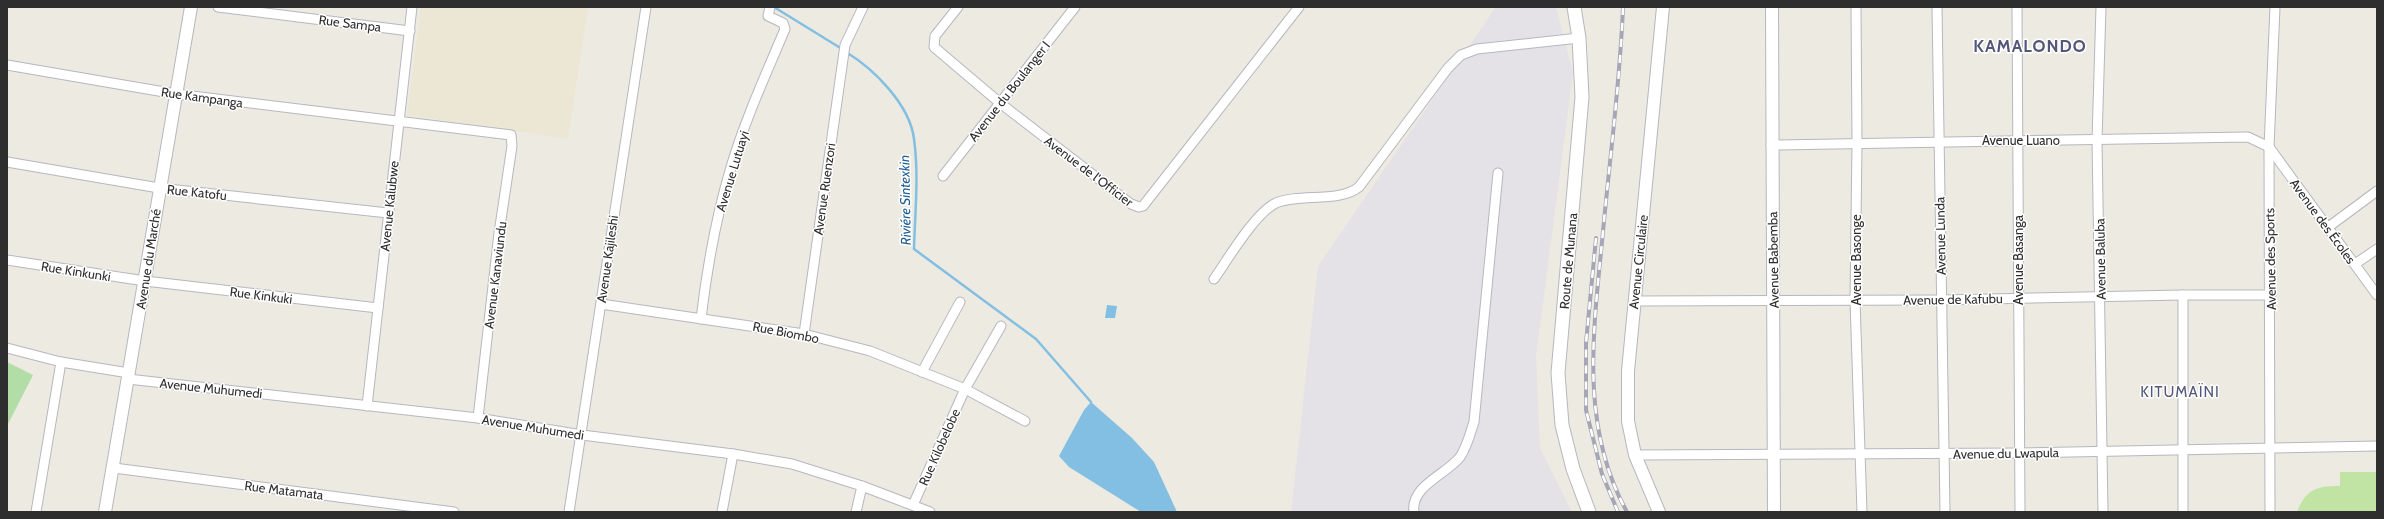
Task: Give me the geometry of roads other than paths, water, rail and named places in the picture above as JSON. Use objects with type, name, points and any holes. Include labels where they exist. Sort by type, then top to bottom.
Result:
[{"type":"main road","name":"Route de Munana","points":[[1574,7],[1582,70],[1580,133],[1558,373],[1562,424],[1573,469],[1589,512]]},
{"type":"street","name":"Avenue du Marché","points":[[105,512],[114,468],[159,188],[191,7]]},
{"type":"street","name":"Rue Sampa","points":[[218,7],[410,31]]},
{"type":"street","name":"Avenue Kalubwe","points":[[367,406],[412,7]]},
{"type":"street","name":"Avenue Kajileshi","points":[[569,512],[582,435],[646,7]]},
{"type":"street","name":"Avenue Lutuayi","points":[[701,319],[706,272],[731,167],[750,111],[785,29],[783,23],[768,16],[770,7]]},
{"type":"street","name":"Avenue Ruenzori","points":[[804,334],[845,45],[863,7]]},
{"type":"street","name":"Avenue de l'Officier","points":[[958,7],[935,36],[934,47],[1000,103],[1130,204],[1139,207],[1143,206],[1299,7]]},
{"type":"street","name":"Avenue du Boulanger I","points":[[944,176],[1075,7]]},
{"type":"street","name":"Avenue Circulaire","points":[[1659,512],[1635,455],[1628,421],[1628,371],[1663,7]]},
{"type":"street","name":"Avenue Babemba","points":[[1772,7],[1774,512]]},
{"type":"street","name":"Avenue Basonge","points":[[1856,7],[1857,143],[1855,300],[1862,512]]},
{"type":"street","name":"Avenue Lunda","points":[[1937,7],[1940,300],[1945,512]]},
{"type":"street","name":"Avenue Basanga","points":[[2017,7],[2020,512]]},
{"type":"street","name":"Avenue Baluba","points":[[2101,7],[2097,140],[2101,296],[2103,512]]},
{"type":"street","name":"Avenue des Sports","points":[[2270,512],[2271,295],[2269,147],[2276,7]]},
{"type":"street","points":[[1214,279],[1257,219],[1270,207],[1288,200],[1350,193],[1359,187],[1448,68],[1461,55],[1477,49],[1579,38]]},
{"type":"street","name":"Rue Kampanga","points":[[7,65],[176,94],[509,134]]},
{"type":"street","name":"Avenue Kanaviundu","points":[[478,418],[499,233],[512,146],[512,138],[509,134]]},
{"type":"street","name":"Avenue Luano","points":[[1772,145],[2239,137],[2259,141],[2269,147]]},
{"type":"street","name":"Avenue des Écoles","points":[[2269,147],[2326,228],[2355,264],[2377,295]]},
{"type":"street","name":"Rue Katofu","points":[[7,162],[159,188],[388,213]]},
{"type":"street","points":[[1414,512],[1413,506],[1423,488],[1460,457],[1474,422],[1498,172]]},
{"type":"street","points":[[2326,228],[2377,191]]},
{"type":"street","points":[[2355,264],[2377,248]]},
{"type":"street","name":"Rue Kinkunki","points":[[7,260],[145,281]]},
{"type":"street","name":"Rue Kinkuki","points":[[145,281],[378,308]]},
{"type":"street","points":[[2183,295],[2183,512]]},
{"type":"street","name":"Avenue de Kafubu","points":[[1634,301],[1940,300],[2018,297],[2271,295]]},
{"type":"street","points":[[922,372],[960,302]]},
{"type":"street","name":"Rue Biombo","points":[[601,304],[804,334],[870,351],[965,389],[1024,421]]},
{"type":"street","name":"Rue Kilobelobe","points":[[913,505],[965,389],[1001,326]]},
{"type":"street","name":"Avenue Muhumedi","points":[[7,348],[61,362],[129,376],[367,406],[478,418],[582,435],[733,454],[792,464],[862,486],[930,512]]},
{"type":"street","points":[[36,512],[61,362]]},
{"type":"street","name":"Avenue du Lwapula","points":[[1635,455],[1774,453],[1944,454],[2377,446]]},
{"type":"street","points":[[722,512],[733,454]]},
{"type":"street","name":"Rue Matamata","points":[[114,468],[454,512]]},
{"type":"street","points":[[856,512],[862,486]]},
{"type":"water","points":[[1107,305],[1117,306],[1115,318],[1105,318]]},
{"type":"water","points":[[1091,402],[1132,438],[1154,462],[1177,512],[1141,512],[1069,467],[1059,456],[1084,410]]},
{"type":"waterway","name":"Riviére Sintexkin","points":[[774,7],[842,49]]},
{"type":"waterway","name":"Riviére Sintexkin","points":[[846,52],[868,68],[889,89],[906,113],[911,126],[914,139],[916,166],[914,249],[1036,339],[1091,402]]},
{"type":"railway","points":[[1623,7],[1617,95],[1596,311],[1594,380],[1596,413],[1602,447],[1612,480],[1627,512]]},
{"type":"railway","points":[[1596,238],[1586,343],[1586,410],[1602,474],[1618,512]]},
{"type":"district","name":"KAMALONDO","points":[[2030,46]]},
{"type":"district","name":"KITUMAÏNI","points":[[2180,392]]}]
